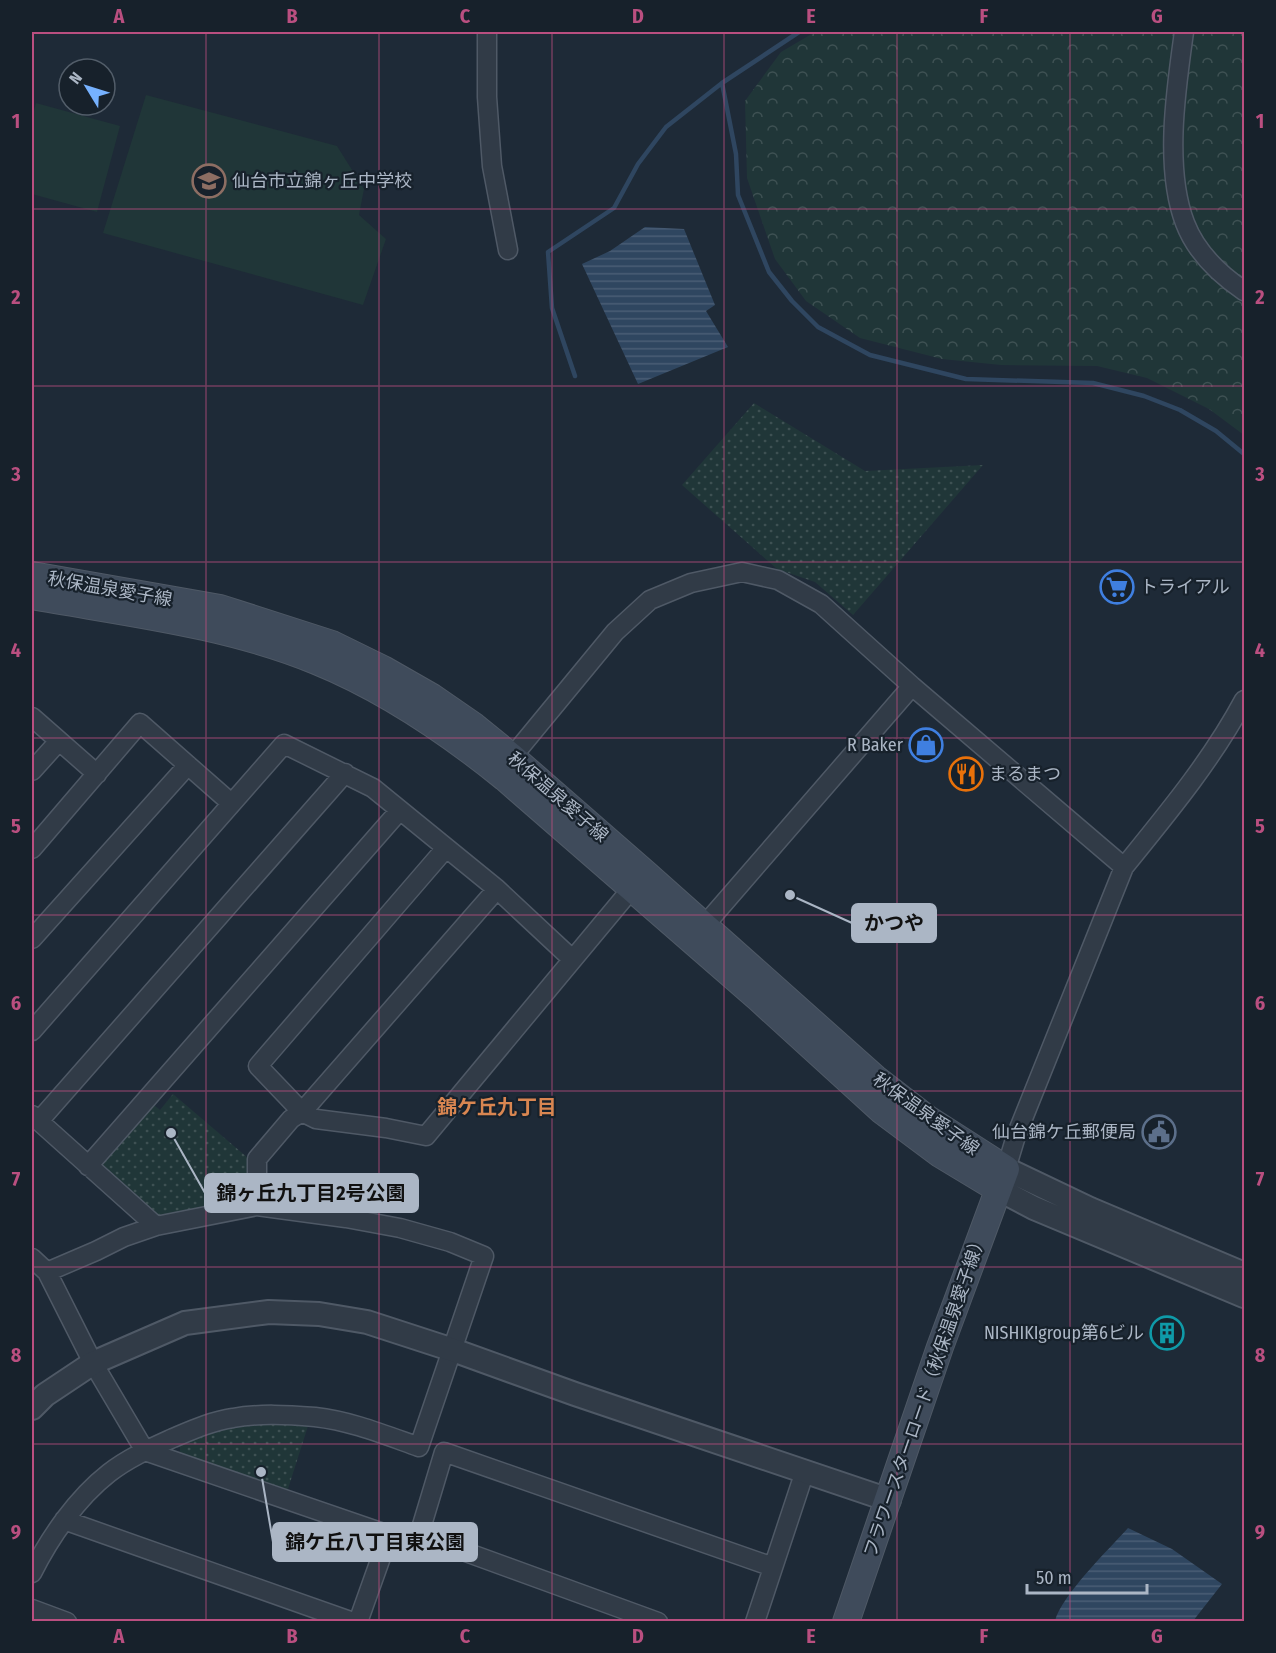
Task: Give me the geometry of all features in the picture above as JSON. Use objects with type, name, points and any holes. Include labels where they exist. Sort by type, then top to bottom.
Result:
[{"type":"main road","name":"秋保温泉愛子線","points":[[32,575],[220,608],[332,644],[432,697],[474,726],[512,757],[758,998],[881,1110],[940,1154],[1002,1179]]},
{"type":"main road","name":"秋保温泉愛子線","points":[[32,596],[235,635],[315,661],[386,694],[463,744],[638,881],[704,926],[875,1078],[1002,1179]]},
{"type":"main road","name":"フラワースターロード（秋保温泉愛子線）","points":[[846,1622],[944,1336],[1002,1179]]},
{"type":"street","points":[[487,32],[487,98],[492,166],[508,250]]},
{"type":"street","points":[[1184,32],[1174,122],[1174,163],[1185,223],[1204,256],[1227,279],[1245,291]]},
{"type":"street","points":[[512,757],[615,632],[650,600],[691,583],[742,572],[778,580],[821,603],[912,686],[1124,867]]},
{"type":"street","points":[[704,926],[912,686]]},
{"type":"street","points":[[1002,1179],[1016,1137],[1124,867],[1158,826],[1208,758],[1245,700]]},
{"type":"street","points":[[32,717],[97,774]]},
{"type":"street","points":[[32,849],[140,723],[231,803]]},
{"type":"street","points":[[32,771],[59,741]]},
{"type":"street","points":[[32,1031],[284,744],[373,788],[497,889],[572,959]]},
{"type":"street","points":[[32,939],[188,765]]},
{"type":"street","points":[[156,1226],[35,1118],[345,773]]},
{"type":"street","points":[[88,1166],[400,810]]},
{"type":"street","points":[[447,848],[258,1066],[302,1112],[316,1119],[426,1136],[638,881]]},
{"type":"street","points":[[257,1206],[256,1160],[291,1119],[302,1112],[497,889]]},
{"type":"street","points":[[1002,1179],[1071,1200],[1245,1274]]},
{"type":"street","points":[[1002,1179],[1034,1208],[1245,1296]]},
{"type":"street","points":[[32,1573],[64,1520],[109,1472],[145,1451],[209,1423],[234,1417],[316,1417],[353,1424],[419,1447],[484,1256],[450,1242],[400,1228],[257,1206],[156,1226],[124,1237],[47,1272]]},
{"type":"street","points":[[32,1258],[47,1272],[93,1363],[145,1451],[389,1535],[358,1622]]},
{"type":"street","points":[[32,1408],[45,1395],[93,1363],[184,1323],[269,1312],[319,1314],[367,1323],[453,1350],[575,1394],[889,1500]]},
{"type":"street","points":[[658,1622],[419,1535],[444,1452],[773,1567]]},
{"type":"street","points":[[755,1622],[805,1471]]},
{"type":"street","points":[[64,1520],[353,1622]]},
{"type":"street","points":[[32,1609],[67,1622]]},
{"type":"green space","points":[[815,32],[1244,32],[1244,435],[1209,409],[1147,378],[1097,366],[1001,365],[942,359],[860,338],[806,301],[775,259],[747,178],[745,101],[781,52]]},
{"type":"green space","points":[[146,95],[337,146],[364,189],[359,215],[386,239],[363,305],[103,233]]},
{"type":"green space","points":[[36,103],[57,109],[57,117],[87,117],[120,126],[97,212],[32,194],[32,118]]},
{"type":"green space","points":[[754,403],[865,471],[983,465],[853,615],[815,582],[777,569],[682,485]]},
{"type":"green space","points":[[173,1094],[248,1158],[248,1195],[238,1205],[170,1217],[153,1214],[103,1167],[102,1156],[150,1102],[160,1110]]},
{"type":"green space","points":[[278,1424],[308,1426],[287,1492],[180,1455],[180,1443],[208,1431],[238,1426]]},
{"type":"water","points":[[645,227],[684,229],[715,305],[706,311],[728,347],[638,384],[582,264],[610,251]]},
{"type":"water","points":[[1128,1528],[1172,1549],[1222,1584],[1193,1621],[1055,1621],[1066,1599],[1076,1586]]},
{"type":"waterway","points":[[799,32],[722,83],[736,154],[738,195],[769,272],[792,301],[818,327],[870,355],[966,379],[1093,383],[1144,396],[1180,410],[1216,431],[1244,454]]},
{"type":"waterway","points":[[575,376],[552,308],[548,252],[614,208],[638,164],[666,127],[722,83]]},
{"type":"place","name":"仙台市立錦ヶ丘中学校","points":[[209,181]]},
{"type":"place","name":"トライアル","points":[[1117,587]]},
{"type":"place","name":"R Baker","points":[[926,745]]},
{"type":"place","name":"まるまつ","points":[[966,774]]},
{"type":"place","name":"かつや","points":[[790,895]]},
{"type":"place","name":"仙台錦ケ丘郵便局","points":[[1159,1132]]},
{"type":"place","name":"錦ヶ丘九丁目2号公園","points":[[171,1133]]},
{"type":"place","name":"NISHIKIgroup第6ビル","points":[[1167,1333]]},
{"type":"place","name":"錦ケ丘八丁目東公園","points":[[261,1472]]},
{"type":"district","name":"錦ケ丘九丁目","points":[[497,1107]]}]
